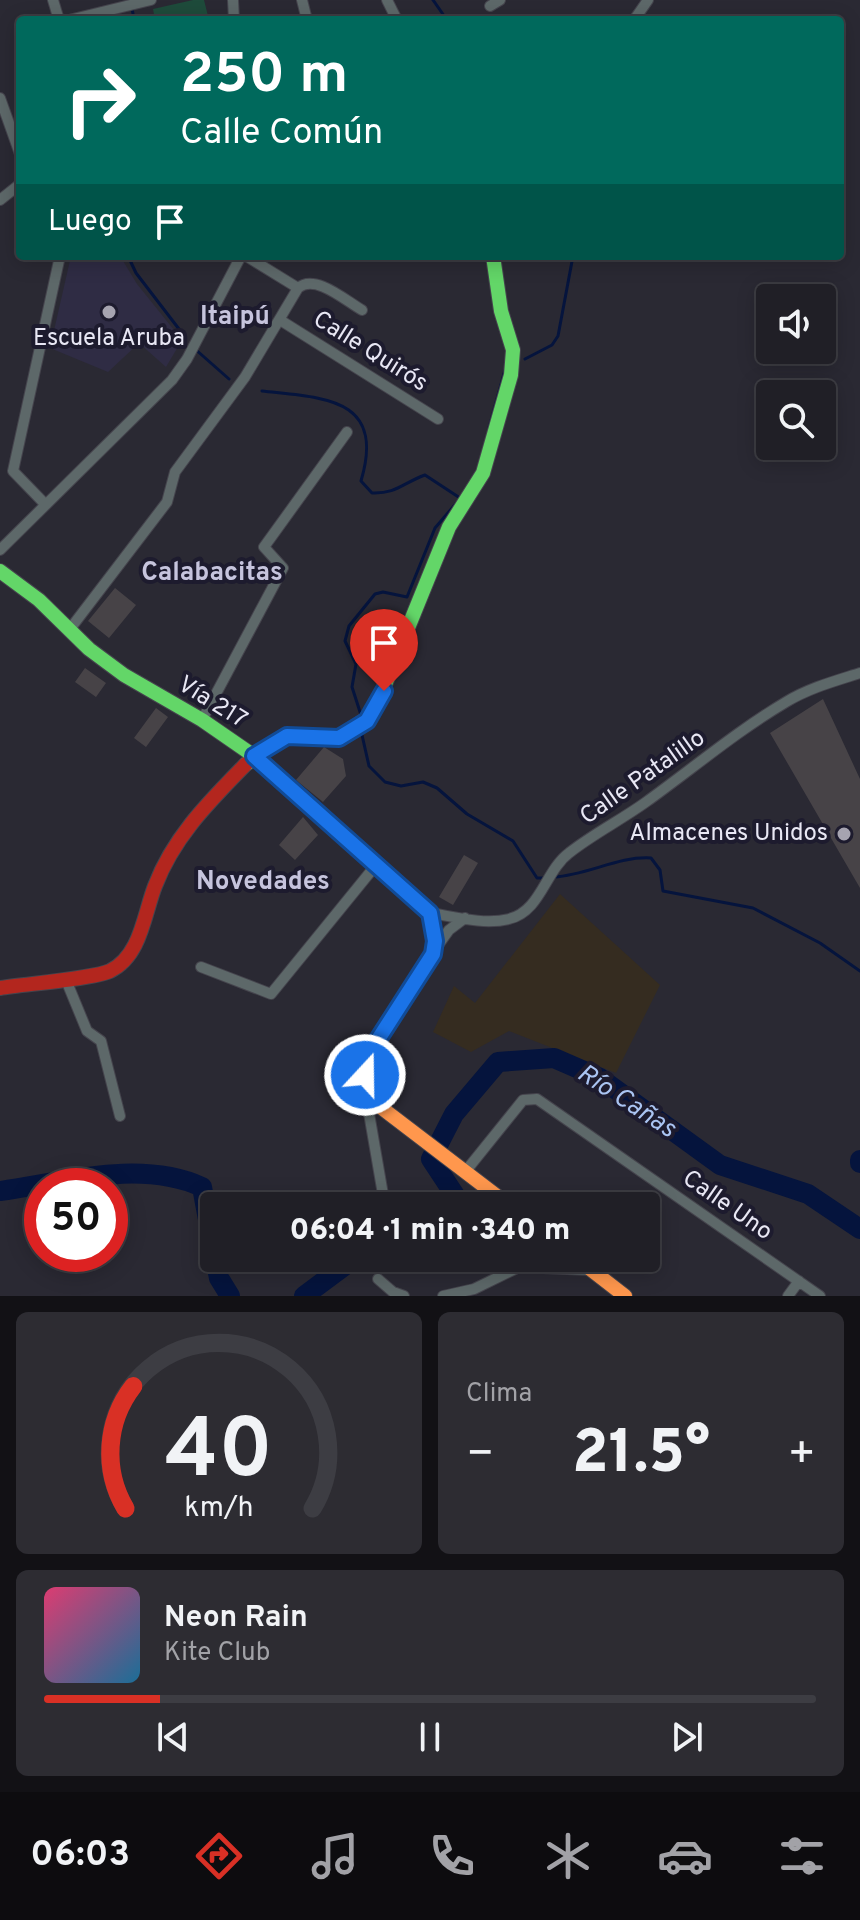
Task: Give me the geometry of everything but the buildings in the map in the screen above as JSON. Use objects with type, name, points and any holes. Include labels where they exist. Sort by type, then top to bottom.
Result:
[{"type":"main road","points":[[0,988],[110,971],[128,955],[138,940],[155,885],[177,840],[198,813],[254,756],[287,736],[339,738],[373,714],[449,527],[483,473],[511,375],[513,350],[501,311],[494,260]]},
{"type":"main road","name":"Vía 217","points":[[0,571],[28,591],[124,675],[202,720],[254,756],[430,913]]},
{"type":"main road","points":[[430,913],[435,941],[433,954],[370,1052],[365,1075],[366,1096],[491,1192]]},
{"type":"main road","points":[[594,1272],[625,1296]]},
{"type":"street","points":[[84,16],[148,1]]},
{"type":"street","points":[[0,98],[16,143]]},
{"type":"street","points":[[0,200],[16,187]]},
{"type":"street","points":[[45,504],[13,471],[59,260]]},
{"type":"street","points":[[0,550],[172,380],[187,359],[241,260]]},
{"type":"street","points":[[250,260],[298,288]]},
{"type":"street","points":[[70,629],[167,502],[175,472],[245,377],[298,288],[304,283],[314,282],[362,310]]},
{"type":"street","name":"Calle Quirós","points":[[280,320],[438,419]]},
{"type":"street","points":[[202,720],[283,568],[264,547],[347,432]]},
{"type":"street","name":"Calle Patalillo","points":[[430,913],[510,919],[533,905],[557,863],[786,702],[816,687],[860,673]]},
{"type":"street","points":[[201,967],[271,994],[376,865]]},
{"type":"street","points":[[433,954],[442,937],[465,918]]},
{"type":"street","points":[[66,980],[88,1032],[101,1041],[120,1116]]},
{"type":"street","points":[[366,1096],[383,1192]]},
{"type":"street","name":"Calle Uno","points":[[465,1172],[523,1100],[530,1097],[820,1296]]},
{"type":"street","points":[[443,1296],[474,1289],[509,1272]]},
{"type":"street","points":[[378,1279],[393,1292],[404,1296]]},
{"type":"street","points":[[788,1296],[799,1281]]},
{"type":"shaded area","name":"Escuela Aruba","points":[[70,260],[122,260],[137,284],[182,340],[166,367],[139,343],[108,372],[50,348]]},
{"type":"shaded area","points":[[560,894],[660,985],[616,1073],[509,1031],[471,1052],[433,1032],[454,986],[475,1003]]},
{"type":"green space","points":[[204,0],[208,16],[154,16],[153,9]]},
{"type":"waterway","points":[[433,0],[444,16]]},
{"type":"waterway","points":[[132,8],[133,16]]},
{"type":"waterway","points":[[130,260],[136,273],[182,333]]},
{"type":"waterway","points":[[525,359],[552,345],[558,336],[572,260]]},
{"type":"waterway","points":[[195,349],[229,379]]},
{"type":"waterway","points":[[489,428],[505,370]]},
{"type":"waterway","points":[[262,391],[327,400],[357,417],[365,432],[366,453],[361,481],[372,493],[394,490],[425,475],[460,498]]},
{"type":"waterway","points":[[361,715],[352,687],[356,664],[345,641],[349,626],[375,594],[383,592],[407,597],[435,528],[459,500]]},
{"type":"waterway","points":[[362,735],[369,766],[385,782],[401,786],[423,782],[437,788],[467,814],[513,841],[537,878],[547,878]]},
{"type":"waterway","points":[[554,877],[627,860],[651,858],[660,870],[663,891],[753,908],[820,943],[860,971]]},
{"type":"waterway","name":"Río Cañas","points":[[453,1192],[431,1159],[454,1114],[498,1062],[554,1058],[600,1078],[720,1165],[808,1194],[860,1229]]},
{"type":"waterway","name":"Río Cañas","points":[[0,1191],[76,1178],[128,1174],[178,1179],[202,1187],[203,1192]]},
{"type":"waterway","name":"Río Cañas","points":[[218,1272],[230,1296]]},
{"type":"waterway","name":"Río Cañas","points":[[304,1296],[336,1272]]},
{"type":"traffic: fast","points":[[246,764],[287,736],[339,738],[373,714],[449,527],[483,473],[511,375],[513,350],[501,311],[494,260]]},
{"type":"traffic: fast","points":[[0,571],[39,600],[89,649],[124,675],[202,720],[254,756],[422,906]]},
{"type":"traffic: slow","points":[[422,906],[434,928],[433,954],[380,1038],[368,1076],[366,1096],[492,1192]]},
{"type":"traffic: slow","points":[[594,1272],[625,1296]]},
{"type":"traffic: jam","points":[[0,988],[89,976],[110,971],[120,964],[135,945],[155,886],[172,851],[194,820],[246,764]]},
{"type":"place","name":"Escuela Aruba","points":[[109,312]]},
{"type":"place","name":"Almacenes Unidos","points":[[844,834]]},
{"type":"district","name":"Itaipú","points":[[235,317]]},
{"type":"district","name":"Calabacitas","points":[[212,573]]},
{"type":"district","name":"Novedades","points":[[263,882]]},
{"type":"route","points":[[365,1075],[370,1052],[433,954],[434,926],[430,913],[254,756],[287,736],[307,734],[339,738],[367,721],[384,691]]}]
